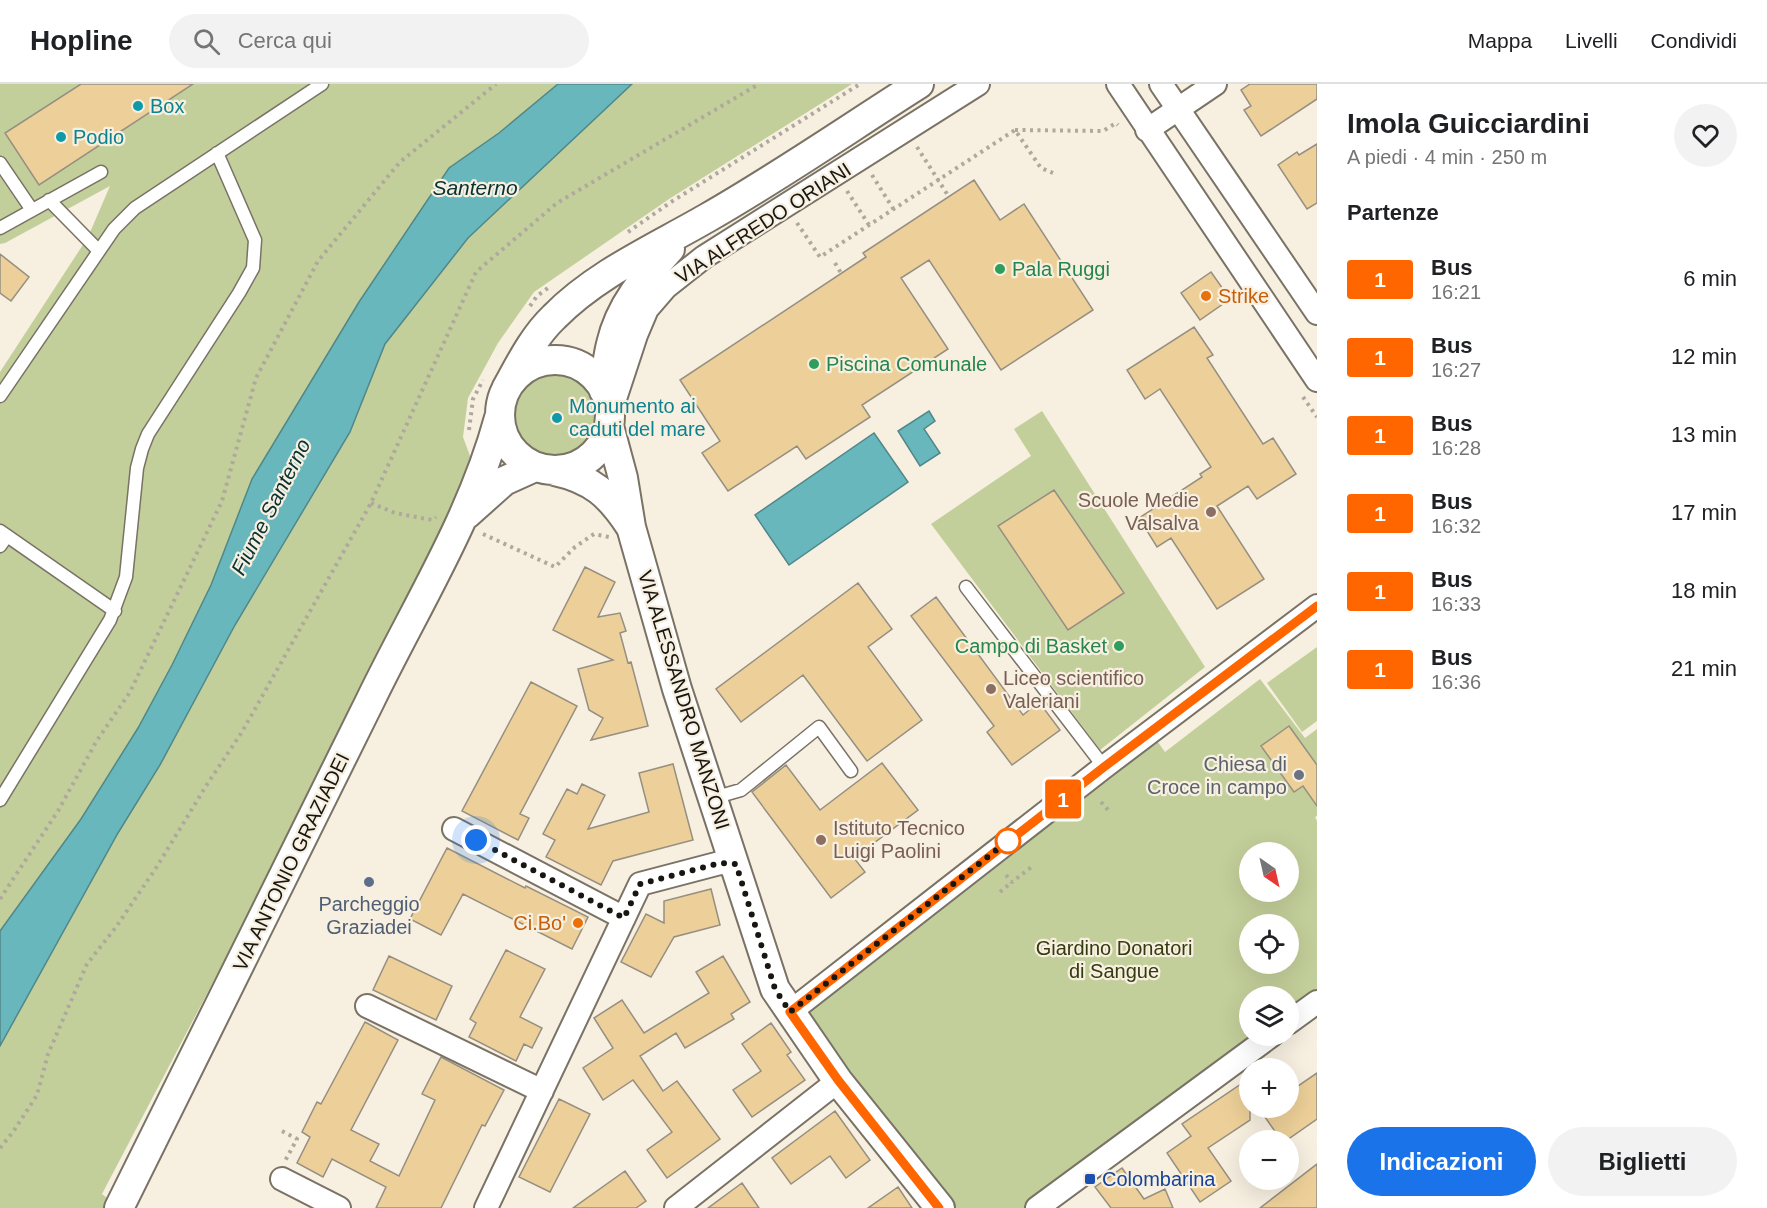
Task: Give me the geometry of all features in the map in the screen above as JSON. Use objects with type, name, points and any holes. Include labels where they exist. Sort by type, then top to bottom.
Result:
[{"type":"street","points":[[709,217],[670,249],[642,280],[622,310],[610,346],[608,410],[604,440],[596,453],[570,469],[545,469],[521,459],[509,448],[502,434],[499,418],[501,403],[506,389],[535,338],[552,318],[572,300],[612,273],[709,217],[919,84]]},
{"type":"street","name":"VIA ALFREDO ORIANI","points":[[608,410],[647,309],[666,287],[704,257],[978,84]]},
{"type":"street","points":[[1118,84],[1314,370]]},
{"type":"street","points":[[1161,84],[1317,314]]},
{"type":"street","points":[[1147,129],[1215,84]]},
{"type":"street","points":[[1223,239],[1253,220]]},
{"type":"street","points":[[506,389],[524,369],[549,360],[576,364],[597,380],[608,410]]},
{"type":"street","name":"VIA ALESSANDRO MANZONI","points":[[608,410],[631,527],[677,689],[775,989],[838,1080],[939,1208]]},
{"type":"street","name":"VIA ANTONIO GRAZIADEI","points":[[120,1208],[371,698],[452,515],[493,440],[499,418]]},
{"type":"street","name":"VIA ALESSANDRO MANZONI","points":[[545,469],[576,475],[593,484],[607,496],[631,527]]},
{"type":"street","name":"VIA ANTONIO GRAZIADEI","points":[[452,515],[504,481],[545,469]]},
{"type":"street","points":[[790,1012],[1104,767],[1317,606]]},
{"type":"street","points":[[454,829],[624,918]]},
{"type":"street","points":[[486,1208],[640,884],[720,863],[736,864]]},
{"type":"street","points":[[1299,1015],[1317,1002]]},
{"type":"street","points":[[367,1006],[542,1091]]},
{"type":"street","points":[[1037,1208],[1257,1046]]},
{"type":"street","points":[[676,1208],[838,1080]]},
{"type":"street","points":[[282,1179],[339,1208]]},
{"type":"lane","points":[[0,396],[114,229],[135,208],[322,84]]},
{"type":"lane","points":[[2,791],[110,620],[126,577],[137,468],[141,450],[148,434],[253,268],[255,240],[218,153]]},
{"type":"lane","points":[[0,162],[32,210]]},
{"type":"lane","points":[[0,228],[101,171]]},
{"type":"lane","points":[[49,200],[99,251]]},
{"type":"lane","points":[[2,538],[114,610]]},
{"type":"lane","points":[[966,587],[1104,767]]},
{"type":"lane","points":[[713,798],[741,790],[819,727],[851,771]]},
{"type":"path","points":[[0,899],[58,811],[96,742],[130,692],[222,501],[256,378],[318,261],[400,162],[496,84]]},
{"type":"path","points":[[0,1148],[37,1095],[48,1054],[87,964],[116,927],[156,868],[242,732],[371,503],[476,272],[557,203],[759,84]]},
{"type":"path","points":[[791,226],[797,223],[820,257],[1015,130],[1103,131],[1116,123]]},
{"type":"path","points":[[1015,130],[1041,168],[1053,173]]},
{"type":"path","points":[[907,152],[916,146],[949,197]]},
{"type":"path","points":[[863,180],[880,169]]},
{"type":"path","points":[[872,175],[894,210]]},
{"type":"path","points":[[855,186],[847,191],[869,225]]},
{"type":"path","points":[[835,263],[841,273]]},
{"type":"path","points":[[371,503],[395,513],[432,520],[452,515]]},
{"type":"path","points":[[1101,802],[1108,811]]},
{"type":"path","points":[[1000,892],[1034,865]]},
{"type":"path","points":[[1006,875],[1012,882]]},
{"type":"path","points":[[282,1131],[297,1139],[276,1177],[282,1179]]},
{"type":"green space","points":[[0,84],[558,84],[499,133],[449,168],[252,479],[211,585],[138,728],[81,819],[0,931],[0,372],[88,237],[110,186],[0,244]]},
{"type":"green space","points":[[632,84],[852,84],[669,199],[534,292],[498,343],[468,398],[463,437],[473,464],[460,511],[102,1194],[117,1208],[0,1208],[0,1046],[118,833],[160,765],[235,625],[350,432],[385,344],[468,238]]},
{"type":"green space","points":[[554,371],[571,374],[585,384],[595,398],[598,415],[595,432],[585,446],[571,456],[554,459],[537,456],[523,446],[513,432],[510,415],[513,398],[523,384],[537,374]]},
{"type":"green space","points":[[1042,411],[1205,667],[1100,750],[931,524],[1031,456],[1014,429]]},
{"type":"green space","points":[[1317,647],[1317,721],[1302,732],[1267,683]]},
{"type":"green space","name":"Giardino Donatori di Sangue","points":[[1260,679],[1305,738],[1317,729],[1317,765],[1289,726],[1261,746],[1294,792],[1303,786],[1317,806],[1315,817],[1317,821],[1317,1007],[1299,1020],[1299,986],[1239,986],[1239,1046],[1265,1046],[1249,1058],[1239,1058],[1239,1065],[1047,1208],[932,1208],[783,1007],[1145,724],[1165,752]]},
{"type":"water","name":"Santerno","points":[[558,84],[632,84],[468,238],[385,344],[350,432],[235,625],[160,765],[118,833],[0,1046],[0,931],[81,819],[138,728],[211,585],[252,479],[359,302],[449,168],[499,133]]},
{"type":"water","points":[[929,411],[935,421],[924,429],[940,453],[920,466],[898,431]]},
{"type":"water","points":[[874,433],[908,482],[789,565],[755,515]]},
{"type":"building","name":"Podio","points":[[81,84],[193,84],[39,185],[5,133]]},
{"type":"building","points":[[1250,84],[1317,84],[1317,99],[1261,136],[1244,110],[1251,106],[1241,90]]},
{"type":"building","points":[[1317,144],[1317,203],[1307,209],[1278,165],[1297,152],[1299,155]]},
{"type":"building","name":"Piscina Comunale","points":[[974,180],[1000,220],[1024,204],[1093,310],[1001,370],[929,260],[901,278],[948,349],[862,405],[870,417],[806,459],[797,446],[728,491],[702,453],[720,441],[680,380],[866,257],[863,253]]},
{"type":"building","points":[[0,254],[29,277],[11,301],[0,293]]},
{"type":"building","name":"Strike","points":[[1211,272],[1230,299],[1200,320],[1181,293]]},
{"type":"building","points":[[1194,327],[1213,355],[1207,358],[1263,444],[1273,438],[1296,474],[1257,499],[1248,486],[1217,506],[1264,579],[1217,609],[1171,538],[1157,547],[1139,518],[1202,477],[1200,474],[1211,467],[1160,389],[1145,399],[1127,370]]},
{"type":"building","points":[[1054,490],[1124,593],[1068,630],[998,526]]},
{"type":"building","points":[[585,567],[615,582],[598,617],[620,613],[626,631],[620,633],[628,663],[631,662],[648,726],[591,740],[603,718],[589,710],[578,669],[613,660],[553,630]]},
{"type":"building","points":[[858,583],[892,629],[868,647],[922,720],[867,761],[803,675],[741,722],[716,689]]},
{"type":"building","points":[[936,597],[1023,715],[1039,702],[1060,730],[1012,765],[987,732],[994,726],[911,616]]},
{"type":"building","points":[[531,682],[577,706],[520,814],[529,818],[518,840],[462,811]]},
{"type":"building","name":"Chiesa di Croce in campo","points":[[1289,726],[1317,765],[1317,806],[1303,786],[1294,792],[1261,746]]},
{"type":"building","points":[[882,763],[918,810],[854,858],[865,872],[831,898],[752,792],[786,765],[820,810]]},
{"type":"building","points":[[673,764],[693,840],[613,861],[601,885],[546,857],[555,840],[543,834],[567,789],[577,794],[582,784],[605,795],[588,829],[649,812],[639,773]]},
{"type":"building","points":[[447,848],[588,917],[572,949],[463,894],[441,935],[410,919]]},
{"type":"building","points":[[711,889],[720,925],[674,937],[651,977],[621,962],[646,914],[664,923],[664,901]]},
{"type":"building","points":[[506,950],[545,969],[520,1017],[542,1028],[532,1048],[524,1044],[516,1061],[469,1037],[476,1023],[470,1019]]},
{"type":"building","points":[[389,956],[452,986],[436,1020],[373,990]]},
{"type":"building","points":[[723,956],[750,1002],[731,1014],[734,1019],[685,1048],[676,1033],[640,1056],[663,1091],[677,1081],[720,1139],[667,1178],[647,1150],[672,1132],[633,1080],[603,1100],[583,1068],[613,1048],[594,1018],[622,1000],[644,1033],[709,993],[696,972]]},
{"type":"building","points":[[365,1022],[398,1040],[351,1130],[379,1144],[370,1161],[399,1176],[435,1100],[422,1094],[441,1057],[504,1090],[485,1126],[482,1125],[441,1208],[376,1208],[386,1187],[332,1159],[323,1177],[297,1163],[310,1137],[302,1132],[317,1102],[321,1104]]},
{"type":"building","points":[[771,1023],[791,1052],[787,1055],[805,1080],[752,1117],[733,1090],[761,1071],[742,1044]]},
{"type":"building","points":[[1317,1073],[1317,1119],[1299,1132],[1274,1130],[1266,1118],[1299,1118],[1299,1085]]},
{"type":"building","points":[[1239,1085],[1239,1118],[1250,1118],[1250,1120],[1208,1148],[1231,1181],[1200,1202],[1167,1153],[1191,1136],[1182,1124]]},
{"type":"building","points":[[559,1099],[590,1114],[550,1192],[519,1177]]},
{"type":"building","points":[[835,1111],[870,1160],[846,1178],[830,1156],[791,1184],[772,1158]]},
{"type":"building","points":[[1317,1164],[1317,1208],[1260,1208],[1283,1190],[1299,1190],[1299,1178]]},
{"type":"building","points":[[1122,1168],[1144,1199],[1165,1189],[1173,1208],[1111,1208],[1095,1187]]},
{"type":"building","points":[[625,1171],[646,1201],[636,1208],[573,1208]]},
{"type":"building","points":[[742,1183],[759,1208],[708,1208]]},
{"type":"building","points":[[898,1187],[912,1208],[868,1208]]},
{"type":"bus line","name":"1","points":[[939,1208],[838,1080],[790,1012],[1104,767],[1317,606]]},
{"type":"place","name":"Box","points":[[138,106]]},
{"type":"place","name":"Podio","points":[[61,137]]},
{"type":"place","name":"Pala Ruggi","points":[[1000,269]]},
{"type":"place","name":"Strike","points":[[1206,296]]},
{"type":"place","name":"Piscina Comunale","points":[[814,364]]},
{"type":"place","name":"Monumento ai caduti del mare","points":[[557,418]]},
{"type":"place","name":"Scuole Medie Valsalva","points":[[1211,512]]},
{"type":"place","name":"Campo di Basket","points":[[1119,646]]},
{"type":"place","name":"Liceo scientifico Valeriani","points":[[991,689]]},
{"type":"place","name":"Chiesa di Croce in campo","points":[[1299,775]]},
{"type":"place","name":"Istituto Tecnico Luigi Paolini","points":[[821,840]]},
{"type":"place","name":"Parcheggio Graziadei","points":[[369,882]]},
{"type":"place","name":"Ci.Bo'","points":[[578,923]]},
{"type":"place","name":"Colombarina","points":[[1090,1179]]},
{"type":"route","points":[[476,840],[624,918],[640,884],[720,863],[736,864],[775,989],[790,1012],[1008,841]]},
{"type":"water label","name":"Fiume Santerno","points":[[271,507]]}]
